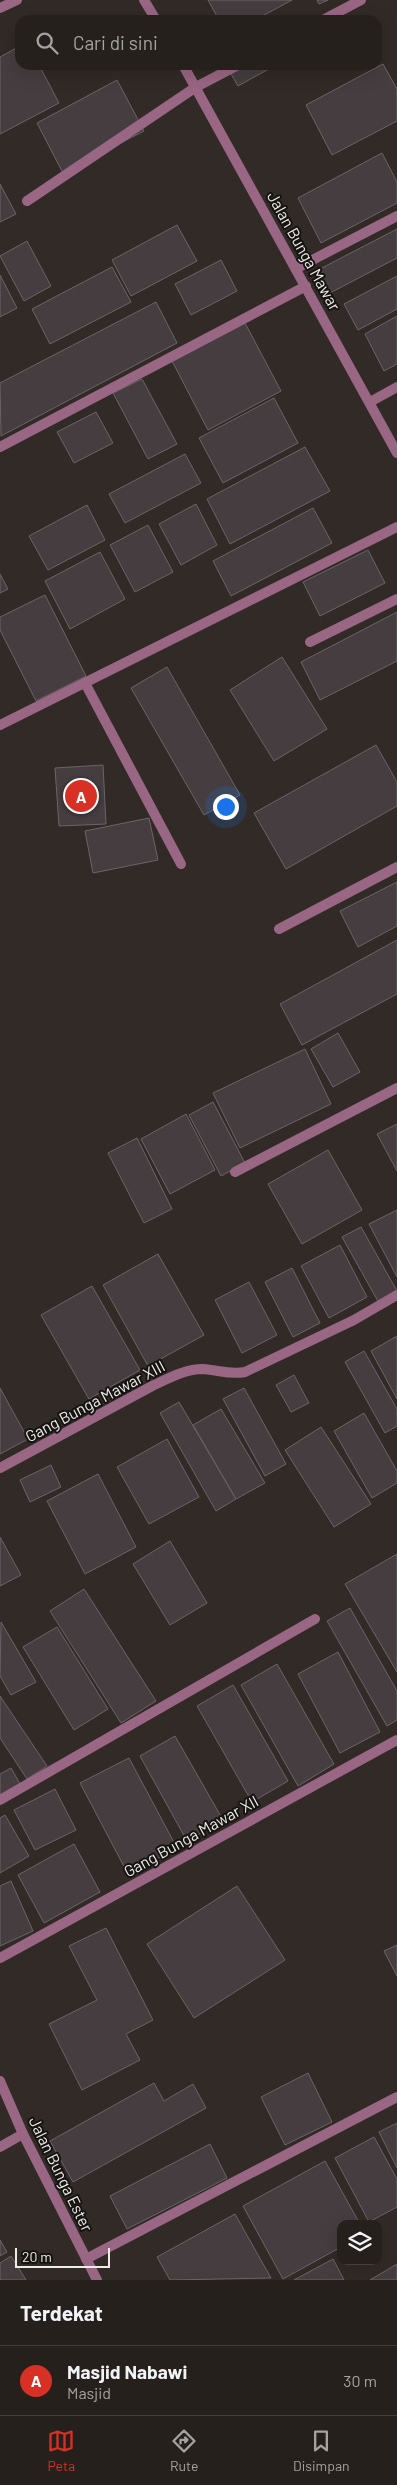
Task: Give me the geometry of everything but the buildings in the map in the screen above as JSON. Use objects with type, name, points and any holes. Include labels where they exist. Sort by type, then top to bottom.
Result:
[{"type":"street","points":[[0,8],[17,0]]},
{"type":"street","points":[[144,0],[153,15]]},
{"type":"street","points":[[332,15],[361,0]]},
{"type":"street","name":"Jalan Bunga Mawar","points":[[186,70],[397,453]]},
{"type":"street","points":[[26,201],[196,87],[228,70]]},
{"type":"street","points":[[296,268],[397,216]]},
{"type":"street","points":[[0,447],[306,286]]},
{"type":"street","points":[[370,402],[397,387]]},
{"type":"street","points":[[0,725],[397,527]]},
{"type":"street","points":[[310,642],[397,600]]},
{"type":"street","points":[[85,683],[182,864]]},
{"type":"street","points":[[279,929],[397,867]]},
{"type":"street","points":[[235,1172],[397,1088]]},
{"type":"street","name":"Gang Bunga Mawar XIII","points":[[0,1468],[162,1381],[193,1370],[213,1370],[234,1374],[245,1372],[354,1320],[397,1296]]},
{"type":"street","points":[[0,1800],[315,1619]]},
{"type":"street","name":"Gang Bunga Mawar XII","points":[[0,1958],[397,1740]]},
{"type":"street","name":"Jalan Bunga Ester","points":[[0,2081],[24,2134],[97,2280]]},
{"type":"street","points":[[86,2259],[397,2098]]},
{"type":"street","points":[[0,2147],[24,2134]]},
{"type":"place","name":"Masjid Nabawi","points":[[81,796]]}]
